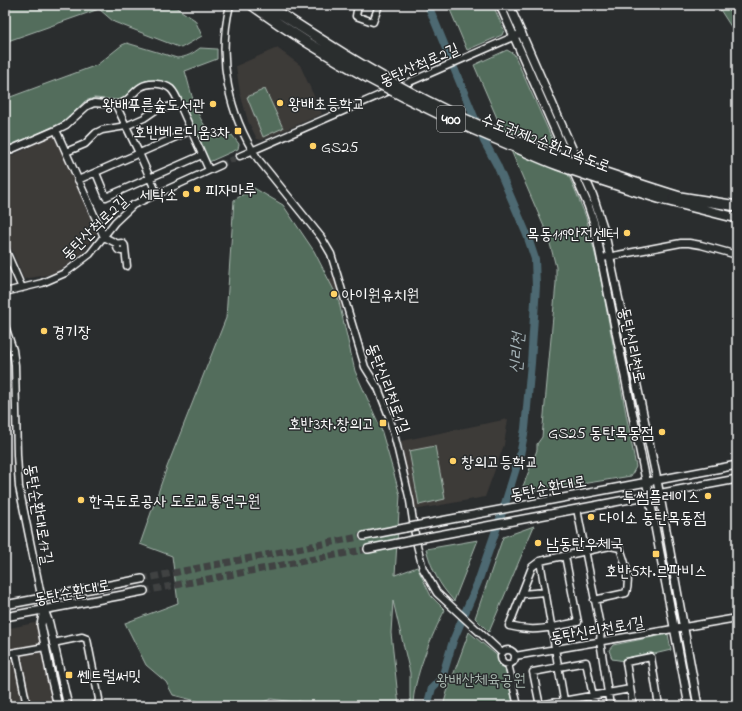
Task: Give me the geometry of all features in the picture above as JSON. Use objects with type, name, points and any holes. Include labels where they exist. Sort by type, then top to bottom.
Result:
[{"type":"highway","name":"수도권제2순환고속도로","points":[[252,5],[311,44],[358,72],[419,105],[477,131],[557,164],[737,218]]},
{"type":"highway","name":"수도권제2순환고속도로","points":[[267,5],[313,36],[359,64],[429,102],[475,123],[557,156],[666,196],[737,206]]},
{"type":"main road","name":"동탄신리천로","points":[[500,5],[588,205],[596,230],[650,495],[689,706]]},
{"type":"main road","name":"동탄신리천로","points":[[510,8],[593,196],[604,230],[657,480],[698,706]]},
{"type":"main road","points":[[504,15],[509,16],[510,8]]},
{"type":"main road","points":[[523,58],[525,53],[530,54]]},
{"type":"main road","points":[[596,230],[598,234],[601,234],[604,230]]},
{"type":"main road","points":[[607,283],[611,278],[616,283]]},
{"type":"main road","points":[[640,450],[646,454],[649,452],[650,448]]},
{"type":"main road","name":"동탄순환대로","points":[[364,536],[737,465]]},
{"type":"main road","points":[[684,475],[678,480],[679,486],[684,489]]},
{"type":"main road","name":"동탄순환대로","points":[[368,548],[737,479]]},
{"type":"main road","points":[[621,487],[626,493],[626,497],[622,500]]},
{"type":"main road","points":[[655,524],[658,518],[661,518],[664,522]]},
{"type":"main road","name":"동탄순환대로","points":[[5,605],[142,579]]},
{"type":"main road","name":"동탄순환대로","points":[[5,618],[144,591]]},
{"type":"main road","points":[[44,610],[49,623],[68,706]]},
{"type":"main road","points":[[44,610],[41,625],[58,706]]},
{"type":"street","name":"동탄신리천로1길","points":[[230,5],[226,24],[224,48],[228,90],[239,122],[252,151],[321,238],[331,254],[365,367],[378,388],[389,416],[410,500],[416,541],[423,569],[437,593],[502,654]]},
{"type":"street","points":[[358,5],[356,16],[373,22],[379,5]]},
{"type":"street","name":"동탄산척로2길","points":[[240,156],[522,33]]},
{"type":"street","points":[[5,152],[66,125],[87,106],[94,103],[116,105],[126,101],[141,87],[148,84],[158,84],[167,86],[173,90],[209,170]]},
{"type":"street","points":[[66,152],[85,144],[96,133],[102,130],[126,126],[144,118],[157,109],[168,108],[179,103]]},
{"type":"street","points":[[116,105],[151,178],[157,194]]},
{"type":"street","points":[[56,130],[104,237],[122,247],[127,266]]},
{"type":"street","points":[[78,180],[192,130]]},
{"type":"street","points":[[96,173],[106,196],[202,155]]},
{"type":"street","name":"동탄산척로2길","points":[[5,292],[52,279],[70,270],[90,254],[122,215],[133,206],[221,165]]},
{"type":"street","points":[[122,247],[128,238]]},
{"type":"street","points":[[602,258],[681,243],[689,243],[737,256]]},
{"type":"street","points":[[5,249],[22,288]]},
{"type":"street","name":"동탄순환대로17길","points":[[5,326],[13,350],[15,365],[19,487],[44,610]]},
{"type":"street","points":[[577,509],[601,631],[600,641],[610,706]]},
{"type":"street","points":[[565,556],[578,622],[538,630],[523,630],[509,626],[532,567],[540,561],[610,546],[620,548],[629,586],[626,593],[594,600]]},
{"type":"street","points":[[540,561],[565,703]]},
{"type":"street","points":[[522,594],[545,592]]},
{"type":"street","name":"동탄신리천로1길","points":[[508,664],[501,660],[502,654],[505,650],[513,652],[515,656],[737,618]]},
{"type":"street","points":[[53,643],[82,637],[87,639],[99,700],[98,704],[93,706]]},
{"type":"street","points":[[5,654],[45,647]]},
{"type":"street","points":[[16,652],[27,706]]},
{"type":"street","points":[[515,656],[513,662],[508,664],[518,706]]},
{"type":"street","points":[[633,706],[626,662],[651,657],[659,706]]},
{"type":"street","points":[[595,706],[593,696],[586,662],[533,672],[540,705],[565,703],[593,696],[630,689]]},
{"type":"shaded area","name":"왕배초등학교","points":[[277,48],[300,65],[322,114],[262,140],[257,139],[248,121],[240,93],[236,66]]},
{"type":"shaded area","points":[[54,135],[97,233],[84,252],[57,272],[24,279],[5,234],[5,159]]},
{"type":"shaded area","name":"아이원유치원","points":[[337,277],[344,308],[330,310],[324,280]]},
{"type":"shaded area","points":[[508,419],[504,445],[485,497],[414,510],[401,441]]},
{"type":"shaded area","points":[[39,622],[53,706],[5,706],[5,629]]},
{"type":"green space","points":[[5,5],[172,5],[195,20],[202,36],[181,48],[114,22],[99,9],[5,42]]},
{"type":"green space","points":[[448,5],[493,5],[504,30],[502,35],[467,50]]},
{"type":"green space","points":[[717,5],[737,5],[737,36]]},
{"type":"green space","points":[[127,43],[177,58],[189,55],[200,48],[217,49],[217,59],[185,71],[198,114],[207,129],[220,135],[232,135],[239,144],[238,149],[209,162],[174,88],[161,81],[146,81],[140,83],[121,100],[94,98],[85,101],[65,121],[5,149],[5,110],[7,108],[5,107],[5,99],[97,65],[122,45]]},
{"type":"green space","points":[[507,50],[514,54],[586,217],[599,270],[636,467],[631,476],[520,494],[537,450],[537,444],[542,437],[556,283],[556,267],[548,236],[474,65]]},
{"type":"green space","points":[[265,89],[283,128],[263,137],[247,97]]},
{"type":"green space","points":[[254,188],[283,205],[314,251],[338,298],[355,371],[381,429],[400,495],[395,575],[417,567],[431,596],[445,610],[424,657],[416,683],[413,706],[411,706],[410,697],[410,673],[393,601],[391,633],[399,706],[306,706],[300,701],[295,702],[271,699],[253,706],[216,706],[173,695],[166,682],[146,665],[125,623],[178,603],[172,556],[140,544],[167,467],[226,318],[234,200]]},
{"type":"green space","points":[[435,446],[445,499],[419,505],[409,451]]},
{"type":"green space","points":[[534,526],[489,632],[475,618],[503,537]]},
{"type":"green space","points":[[478,540],[454,601],[444,589],[437,577],[426,549]]},
{"type":"green space","name":"왕배산체육공원","points":[[469,632],[500,658],[505,668],[514,706],[443,706]]},
{"type":"green space","points":[[668,634],[671,650],[625,661],[612,659],[609,650],[613,645]]},
{"type":"waterway","name":"신리천","points":[[427,706],[432,688],[442,678],[453,641],[478,582],[520,455],[525,429],[536,286],[535,259],[527,235],[497,165],[484,141],[428,5]]},
{"type":"tunnel","points":[[221,165],[240,156]]},
{"type":"tunnel","points":[[142,579],[364,536]]},
{"type":"tunnel","points":[[144,591],[368,549]]},
{"type":"place","name":"왕배초등학교","points":[[280,103]]},
{"type":"place","name":"왕배푸른숲도서관","points":[[213,104]]},
{"type":"place","name":"호반베르디움3차","points":[[238,131]]},
{"type":"place","name":"GS25","points":[[313,146]]},
{"type":"place","name":"피자마루","points":[[197,189]]},
{"type":"place","name":"세탁소","points":[[186,194]]},
{"type":"place","name":"목동119안전센터","points":[[627,233]]},
{"type":"place","name":"아이원유치원","points":[[334,294]]},
{"type":"place","name":"경기장","points":[[44,331]]},
{"type":"place","name":"호반3차.창의고","points":[[383,423]]},
{"type":"place","name":"GS25 동탄목동점","points":[[662,432]]},
{"type":"place","name":"창의고등학교","points":[[453,461]]},
{"type":"place","name":"투썸플레이스","points":[[708,496]]},
{"type":"place","name":"한국도로공사 도로교통연구원","points":[[81,500]]},
{"type":"place","name":"다이소 동탄목동점","points":[[591,517]]},
{"type":"place","name":"남동탄우체국","points":[[538,543]]},
{"type":"place","name":"호반5차.르파비스","points":[[656,554]]},
{"type":"place","name":"쎈트럴써밋","points":[[69,675]]}]
